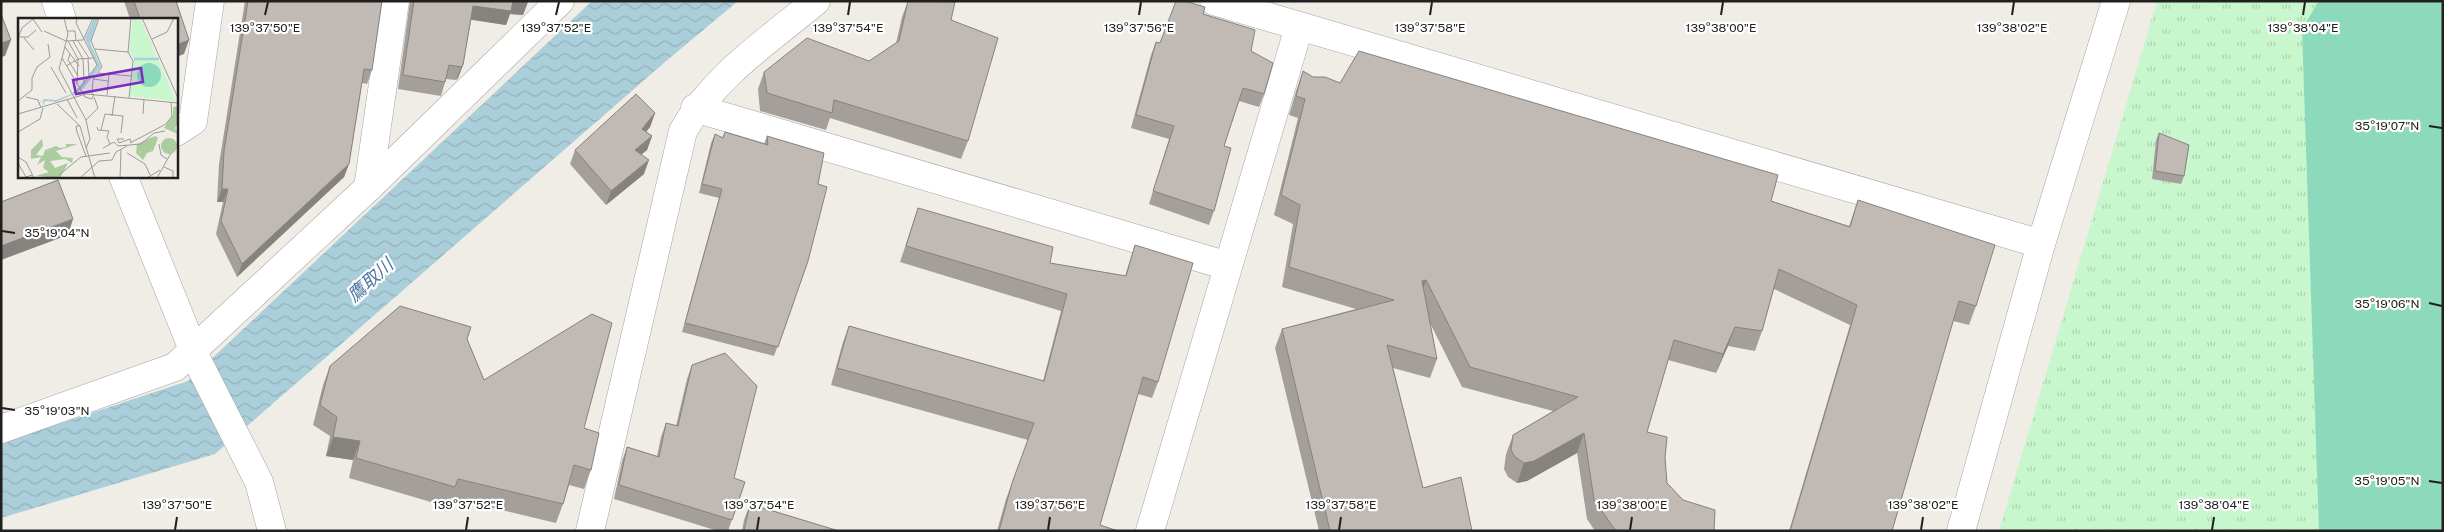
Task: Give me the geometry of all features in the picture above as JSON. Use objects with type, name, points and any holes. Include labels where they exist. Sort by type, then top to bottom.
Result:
[{"type":"street","points":[[56,1],[62,18]]},
{"type":"street","points":[[178,131],[194,121],[210,1]]},
{"type":"street","points":[[368,188],[394,1]]},
{"type":"street","points":[[1,428],[175,367],[196,357],[560,1]]},
{"type":"street","points":[[590,531],[683,131],[696,108],[723,79],[816,1]]},
{"type":"street","points":[[1214,1],[2041,244]]},
{"type":"street","points":[[1961,531],[2041,244],[2116,1]]},
{"type":"street","points":[[1150,531],[1299,27]]},
{"type":"street","points":[[696,108],[1228,266]]},
{"type":"street","points":[[124,178],[196,357],[259,482],[272,531]]},
{"type":"green space","points":[[2157,1],[2443,1],[2443,531],[1999,531]]},
{"type":"green space","points":[[2319,1],[2443,1],[2443,531],[2319,531],[2302,29]]},
{"type":"water","name":"鷹取川","points":[[592,1],[738,1],[665,62],[215,454],[1,518],[1,443],[188,381]]},
{"type":"building","points":[[134,1],[176,1],[189,40],[178,44],[178,18],[140,18]]},
{"type":"building","points":[[248,1],[382,1],[372,70],[364,69],[349,164],[242,264],[221,221],[228,189],[222,189],[224,151]]},
{"type":"building","points":[[414,1],[513,1],[511,11],[473,6],[463,65],[461,67],[449,65],[445,82],[403,75]]},
{"type":"building","points":[[908,1],[955,2],[951,20],[998,38],[968,141],[834,100],[832,113],[767,93],[764,72],[807,38],[869,61],[899,41]]},
{"type":"building","points":[[1176,1],[1184,1],[1205,7],[1203,14],[1255,30],[1251,51],[1273,63],[1264,94],[1243,88],[1224,146],[1231,148],[1214,211],[1153,191],[1174,126],[1136,115],[1156,42],[1160,43]]},
{"type":"building","points":[[1,14],[11,40],[1,43]]},
{"type":"building","points":[[1359,51],[1778,175],[1771,201],[1850,227],[1858,200],[1995,245],[1976,306],[1959,301],[1892,531],[1790,531],[1857,305],[1779,269],[1762,331],[1735,327],[1723,354],[1674,340],[1647,432],[1667,437],[1665,458],[1667,483],[1683,500],[1715,510],[1714,531],[1616,531],[1594,500],[1584,433],[1534,461],[1524,463],[1515,457],[1511,450],[1513,435],[1578,397],[1470,367],[1426,280],[1422,281],[1437,359],[1387,345],[1423,488],[1461,477],[1472,531],[1330,531],[1282,329],[1394,300],[1289,267],[1300,205],[1281,195],[1305,99],[1296,96],[1303,71],[1313,77],[1325,77],[1340,83]]},
{"type":"building","points":[[636,94],[655,113],[642,129],[652,136],[635,150],[649,160],[611,191],[575,150]]},
{"type":"building","points":[[725,132],[768,145],[767,136],[824,153],[818,184],[827,187],[808,261],[778,347],[685,323],[722,189],[702,184],[715,134],[723,138]]},
{"type":"building","points":[[2159,133],[2189,145],[2184,176],[2155,171]]},
{"type":"building","points":[[58,180],[73,219],[1,246],[1,202]]},
{"type":"building","points":[[918,208],[1053,247],[1050,263],[1126,276],[1135,245],[1193,263],[1158,382],[1143,377],[1100,525],[1118,531],[999,531],[1012,483],[1034,423],[837,368],[849,326],[1044,381],[1067,294],[906,246]]},
{"type":"building","points":[[400,306],[471,327],[467,339],[484,380],[592,314],[612,323],[584,428],[599,433],[591,470],[574,465],[563,504],[458,479],[455,487],[356,458],[360,441],[333,437],[337,417],[320,405],[330,366]]},
{"type":"building","points":[[725,353],[757,386],[734,478],[745,482],[732,520],[619,485],[627,447],[659,457],[666,423],[678,426],[692,365]]},
{"type":"building","points":[[750,504],[839,531],[744,531]]}]
